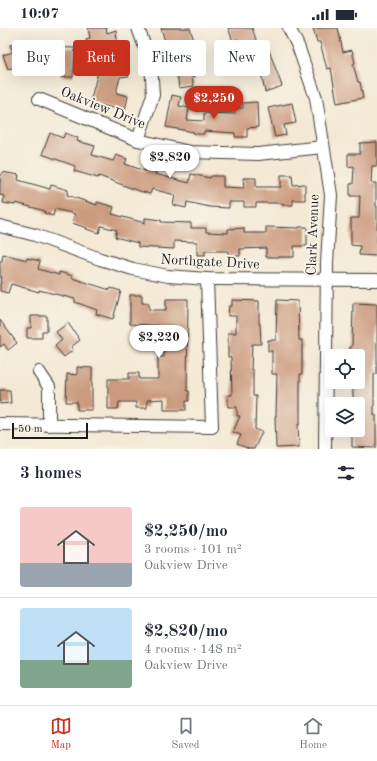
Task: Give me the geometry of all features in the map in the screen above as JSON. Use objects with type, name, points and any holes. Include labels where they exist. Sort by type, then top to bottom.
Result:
[{"type":"street","points":[[138,28],[151,64],[153,95],[138,140]]},
{"type":"street","name":"Clark Avenue","points":[[289,28],[298,46],[316,98],[330,195],[327,281],[325,449]]},
{"type":"street","name":"Oakview Drive","points":[[39,99],[138,140],[189,152],[258,154],[324,147]]},
{"type":"street","name":"Northgate Drive","points":[[0,226],[35,235],[100,259],[134,269],[173,276],[206,279],[327,281],[377,280]]},
{"type":"street","points":[[0,424],[212,427],[206,279]]},
{"type":"street","points":[[39,372],[49,387],[49,425]]},
{"type":"building","points":[[88,28],[106,28],[107,33],[116,30],[117,40],[86,40],[90,38]]},
{"type":"building","points":[[161,28],[190,28],[194,40],[165,40]]},
{"type":"building","points":[[228,28],[252,28],[256,40],[238,39],[233,40]]},
{"type":"building","points":[[313,28],[338,28],[343,52],[352,50],[355,63],[353,64],[358,82],[360,82],[363,98],[337,103],[331,68],[327,69],[320,42],[317,42]]},
{"type":"building","points":[[65,48],[73,48],[73,77],[61,77],[65,76]]},
{"type":"building","points":[[12,52],[12,68],[8,69],[3,55]]},
{"type":"building","points":[[270,53],[282,86],[265,92],[261,77],[270,76]]},
{"type":"building","points":[[97,76],[129,76],[120,77],[116,93],[128,96],[125,111],[90,102]]},
{"type":"building","points":[[178,76],[195,76],[192,77],[194,86],[179,88]]},
{"type":"building","points":[[172,95],[181,97],[179,106],[189,108],[187,120],[204,121],[204,113],[235,114],[235,108],[243,108],[243,103],[257,102],[258,127],[247,128],[247,137],[235,137],[235,133],[204,131],[204,134],[194,134],[194,132],[166,127]]},
{"type":"building","points":[[292,103],[296,123],[284,125],[286,135],[275,137],[268,108]]},
{"type":"building","points":[[50,133],[63,138],[65,133],[78,138],[77,141],[95,146],[92,155],[113,161],[116,155],[127,159],[125,164],[145,171],[147,163],[157,166],[155,174],[189,183],[191,174],[210,178],[211,176],[223,176],[223,187],[244,188],[243,178],[256,178],[256,187],[281,187],[281,175],[292,175],[293,185],[305,184],[305,200],[293,200],[293,205],[282,205],[282,203],[256,203],[256,207],[244,207],[244,202],[229,202],[229,208],[210,207],[187,202],[186,208],[173,205],[175,195],[152,189],[150,194],[99,176],[98,178],[74,171],[75,166],[42,154]]},
{"type":"building","points":[[377,142],[377,166],[372,166],[371,183],[376,183],[377,256],[359,255],[360,246],[351,245],[351,218],[359,218],[360,196],[350,196],[350,184],[353,184],[354,166],[348,167],[348,154],[360,154],[360,143]]},
{"type":"building","points":[[2,172],[19,175],[18,180],[50,189],[51,185],[68,190],[67,195],[97,205],[97,202],[114,207],[112,214],[145,223],[145,218],[161,220],[161,222],[191,223],[191,228],[206,228],[206,232],[228,233],[228,229],[244,228],[244,233],[266,233],[266,227],[307,227],[307,246],[294,246],[294,257],[266,257],[266,248],[240,249],[240,256],[228,256],[228,251],[205,251],[205,255],[197,255],[197,242],[174,241],[174,249],[138,247],[138,243],[115,237],[117,230],[101,226],[99,233],[72,223],[75,214],[55,209],[53,216],[44,213],[45,211],[16,203],[15,205],[3,203],[4,196],[0,195]]},
{"type":"building","points":[[3,254],[27,260],[27,258],[40,261],[38,269],[59,275],[59,272],[73,276],[72,278],[110,290],[111,288],[121,291],[113,319],[96,314],[97,310],[75,302],[75,299],[39,290],[39,292],[11,284],[8,293],[0,291],[2,277],[0,277],[0,261],[2,261]]},
{"type":"building","points":[[130,295],[142,295],[142,303],[149,303],[149,310],[166,310],[166,299],[188,299],[187,391],[189,391],[189,401],[186,401],[186,410],[164,410],[164,399],[147,400],[147,408],[136,408],[136,402],[119,402],[118,409],[108,409],[108,379],[129,379],[129,373],[139,373],[139,379],[158,379],[158,357],[164,357],[164,330],[158,330],[158,325],[130,324]]},
{"type":"building","points":[[232,300],[259,301],[261,344],[252,344],[251,370],[253,370],[253,396],[256,396],[255,429],[262,432],[254,449],[249,449],[237,444],[241,435],[233,432],[240,416],[237,416],[237,407],[228,407],[228,395],[232,395],[231,357],[228,357],[228,333],[236,333],[236,316],[228,316],[229,306],[232,306]]},
{"type":"building","points":[[277,300],[298,301],[299,340],[302,340],[300,424],[298,424],[299,447],[276,448],[275,416],[277,374],[272,374],[272,351],[268,351],[268,340],[276,340]]},
{"type":"building","points":[[353,303],[377,304],[377,374],[374,374],[376,448],[352,447],[352,437],[365,437],[365,397],[353,397],[353,389],[365,389],[365,349],[350,349],[350,347],[352,347]]},
{"type":"building","points":[[31,316],[47,316],[47,331],[42,331],[42,338],[27,338],[27,328],[31,328]]},
{"type":"building","points":[[0,320],[17,343],[8,350],[4,344],[0,347]]},
{"type":"building","points":[[68,323],[80,340],[71,347],[73,350],[64,357],[55,346],[62,340],[56,332]]},
{"type":"building","points":[[77,367],[92,368],[92,410],[77,410],[77,402],[66,402],[67,374],[77,375]]},
{"type":"building","points":[[0,390],[10,390],[11,403],[0,404]]}]
